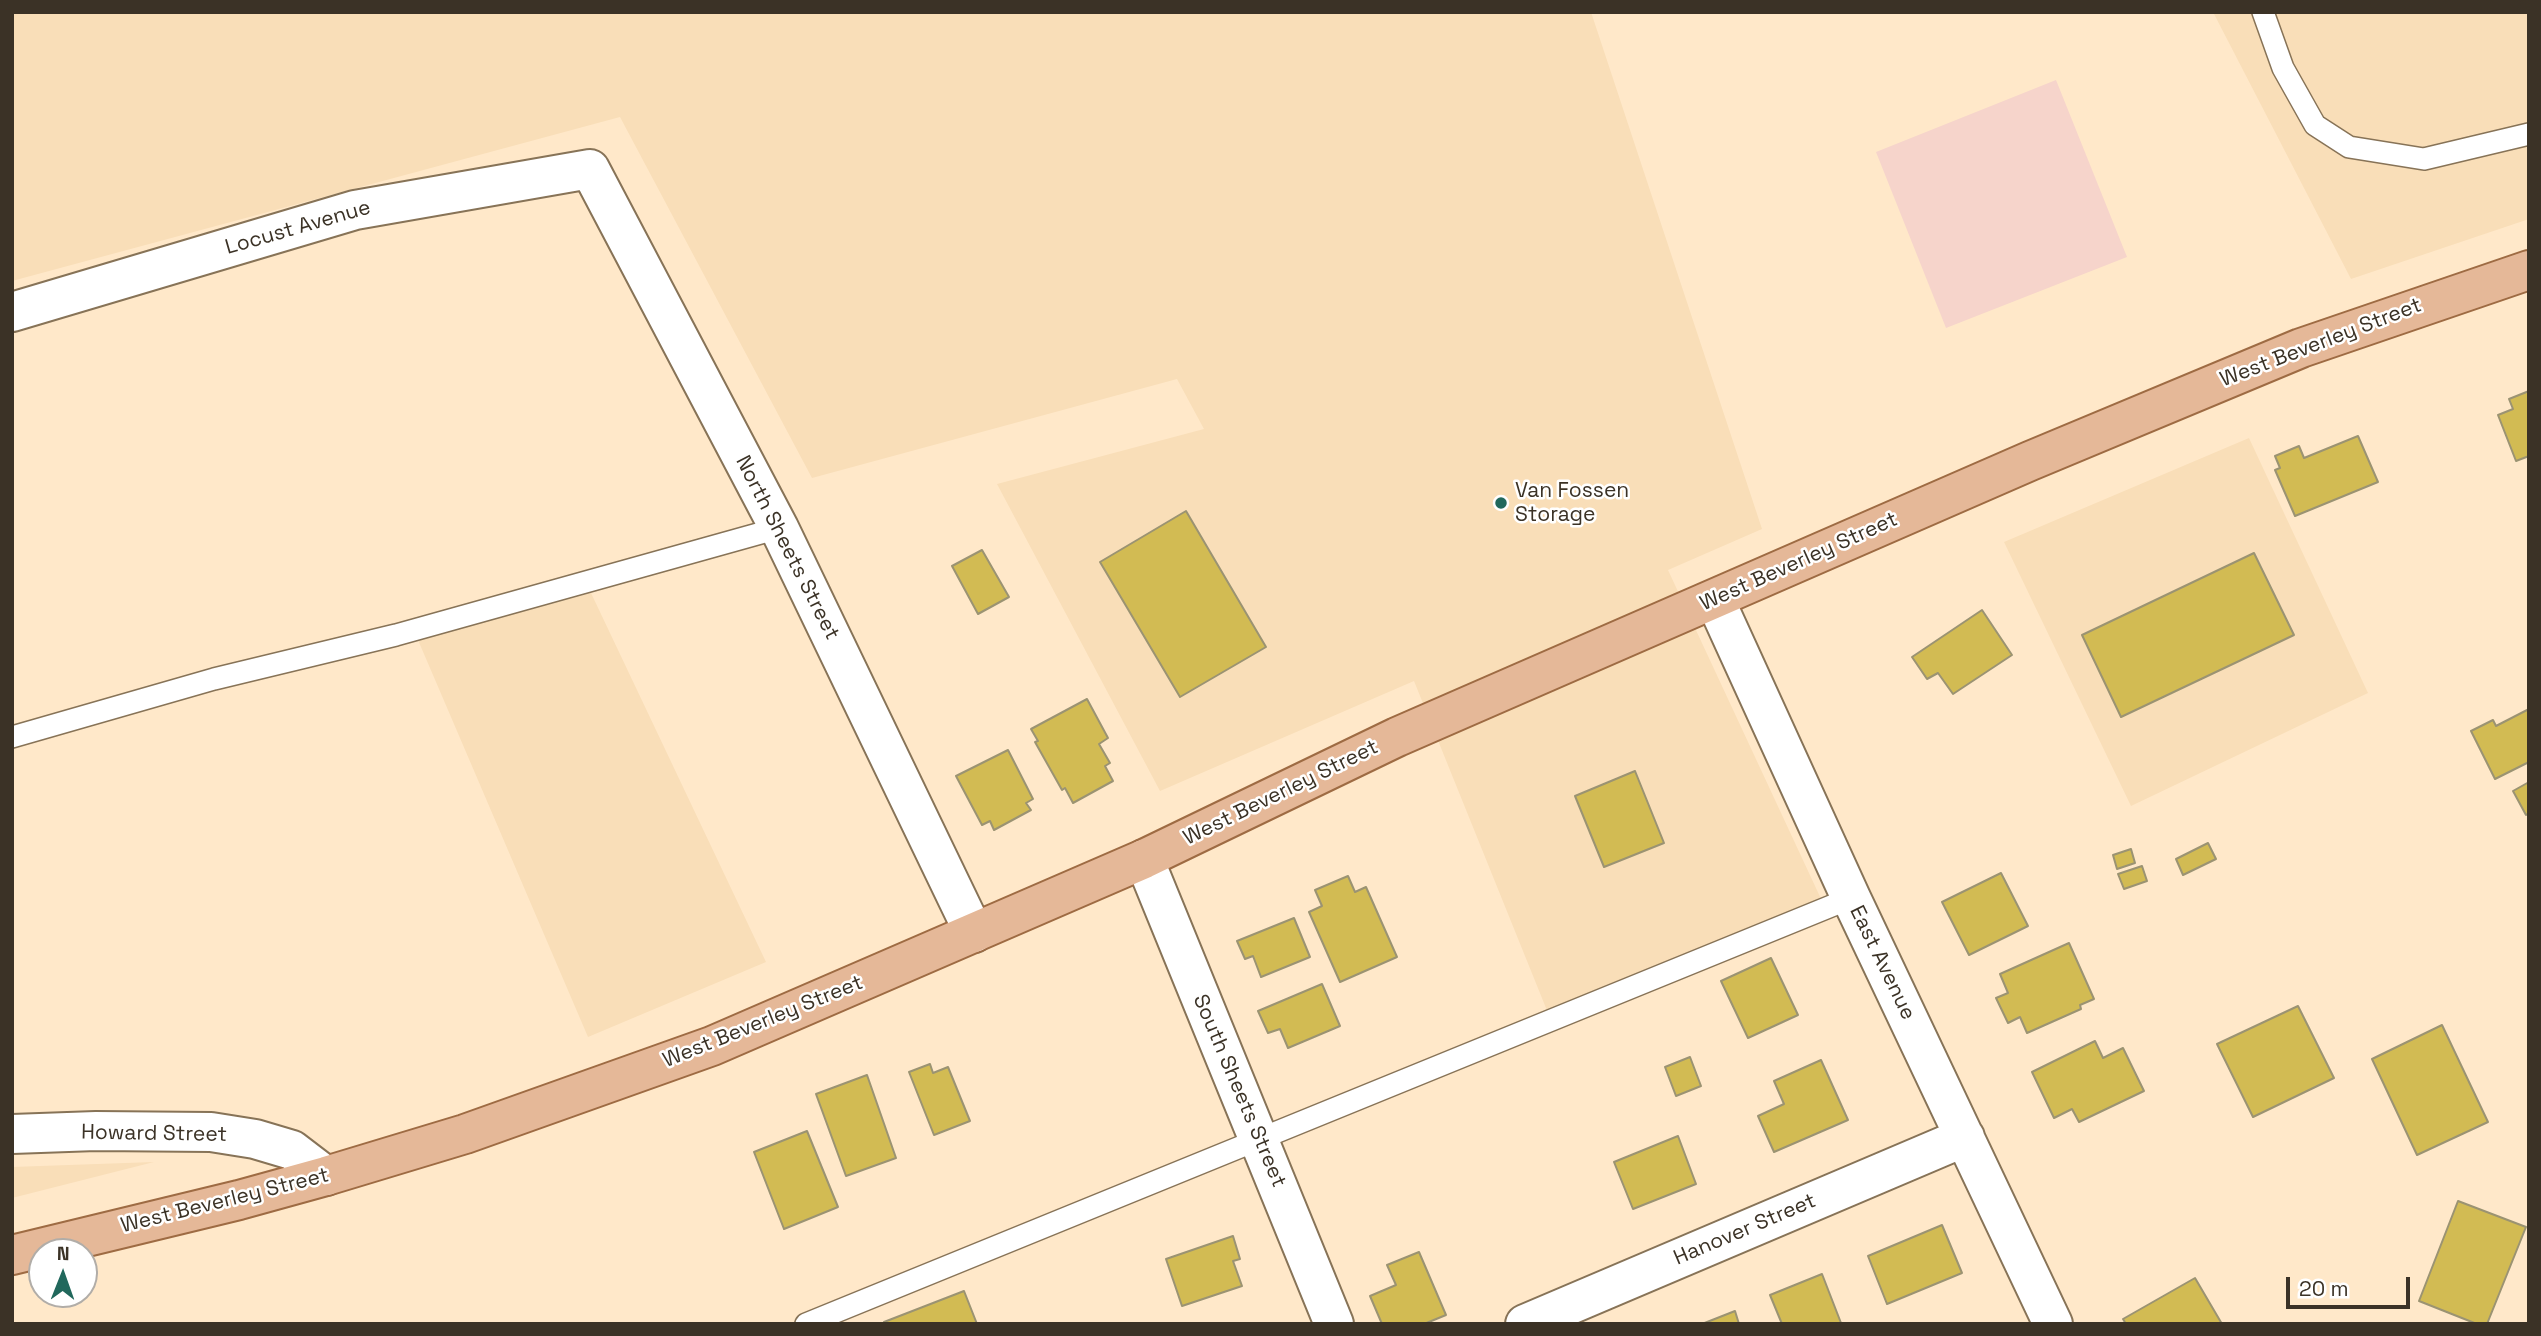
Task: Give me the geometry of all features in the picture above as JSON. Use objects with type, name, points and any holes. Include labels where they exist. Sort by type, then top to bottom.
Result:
[{"type":"main road","name":"West Beverley Street","points":[[12,1255],[326,1176],[466,1134],[712,1046],[1144,859],[1397,737],[2030,461],[2254,366],[2354,328],[2529,270]]},
{"type":"street","name":"Locust Avenue","points":[[12,312],[355,210],[590,169]]},
{"type":"street","name":"North Sheets Street","points":[[590,169],[779,527],[974,933]]},
{"type":"street","name":"East Avenue","points":[[1715,600],[1851,898],[2053,1324]]},
{"type":"street","name":"South Sheets Street","points":[[1144,859],[1334,1324]]},
{"type":"street","name":"Howard Street","points":[[12,1134],[96,1131],[211,1132],[256,1139],[292,1150],[326,1176]]},
{"type":"street","name":"Hanover Street","points":[[1525,1324],[1965,1137]]},
{"type":"lane","points":[[2263,12],[2283,68],[2315,125],[2349,148],[2424,159],[2529,134]]},
{"type":"lane","points":[[12,737],[214,678],[396,635],[779,527]]},
{"type":"lane","points":[[806,1324],[1851,898]]},
{"type":"shaded area","name":"Van Fossen Storage","points":[[12,12],[1591,12],[1762,529],[1668,570],[1822,901],[1548,1013],[1414,681],[1160,791],[997,484],[1204,429],[1177,379],[812,478],[620,117],[12,281]]},
{"type":"shaded area","points":[[2213,12],[2529,12],[2529,219],[2351,279]]},
{"type":"shaded area","points":[[2056,80],[2127,257],[1946,328],[1876,152]]},
{"type":"shaded area","points":[[2249,438],[2368,693],[2131,806],[2004,542]]},
{"type":"shaded area","points":[[591,593],[766,962],[588,1037],[418,640]]},
{"type":"shaded area","points":[[154,1162],[12,1198],[12,1167]]},
{"type":"building","points":[[2529,391],[2529,456],[2516,461],[2498,415],[2513,409],[2509,399]]},
{"type":"building","points":[[2358,436],[2378,482],[2295,516],[2275,470],[2280,468],[2275,456],[2299,446],[2304,458]]},
{"type":"building","points":[[1186,511],[1266,647],[1180,697],[1100,562]]},
{"type":"building","points":[[982,550],[1009,597],[978,614],[952,566]]},
{"type":"building","points":[[2254,553],[2294,635],[2121,717],[2082,635]]},
{"type":"building","points":[[1982,610],[2012,655],[1953,694],[1938,673],[1927,679],[1912,657]]},
{"type":"building","points":[[1087,699],[1108,738],[1099,744],[1110,763],[1105,766],[1113,781],[1073,803],[1065,788],[1062,790],[1035,742],[1038,741],[1031,729]]},
{"type":"building","points":[[2529,709],[2529,762],[2495,779],[2471,731],[2493,720],[2496,726]]},
{"type":"building","points":[[1008,750],[1033,799],[1026,803],[1031,810],[994,830],[990,821],[982,825],[956,776]]},
{"type":"building","points":[[1635,771],[1664,843],[1604,867],[1575,796]]},
{"type":"building","points":[[2529,782],[2529,813],[2526,815],[2513,791]]},
{"type":"building","points":[[2208,843],[2216,859],[2183,875],[2176,859]]},
{"type":"building","points":[[2131,849],[2135,863],[2117,869],[2113,855]]},
{"type":"building","points":[[2142,866],[2147,881],[2124,889],[2118,874]]},
{"type":"building","points":[[2001,873],[2028,926],[1969,955],[1942,902]]},
{"type":"building","points":[[1348,876],[1355,892],[1366,887],[1397,957],[1340,982],[1309,912],[1322,906],[1315,890]]},
{"type":"building","points":[[1294,918],[1310,957],[1261,977],[1253,956],[1245,959],[1237,941]]},
{"type":"building","points":[[2069,943],[2094,999],[2080,1005],[2081,1009],[2027,1033],[2020,1017],[2008,1023],[1996,998],[2008,993],[2000,974]]},
{"type":"building","points":[[1771,958],[1798,1015],[1748,1038],[1721,981]]},
{"type":"building","points":[[1322,984],[1340,1026],[1288,1048],[1280,1029],[1268,1033],[1258,1011]]},
{"type":"building","points":[[2298,1006],[2334,1078],[2253,1117],[2217,1044]]},
{"type":"building","points":[[2442,1025],[2488,1122],[2417,1155],[2372,1059]]},
{"type":"building","points":[[2095,1041],[2103,1058],[2123,1048],[2144,1091],[2079,1122],[2072,1109],[2054,1118],[2032,1072]]},
{"type":"building","points":[[1690,1057],[1701,1086],[1676,1096],[1665,1067]]},
{"type":"building","points":[[1821,1060],[1848,1120],[1774,1152],[1758,1116],[1784,1104],[1774,1081]]},
{"type":"building","points":[[930,1064],[933,1073],[948,1067],[970,1121],[934,1135],[909,1072]]},
{"type":"building","points":[[867,1075],[896,1158],[846,1176],[816,1094]]},
{"type":"building","points":[[807,1131],[838,1207],[784,1229],[754,1152]]},
{"type":"building","points":[[1678,1136],[1696,1184],[1633,1209],[1614,1162]]},
{"type":"building","points":[[2458,1201],[2526,1227],[2487,1324],[2477,1324],[2419,1301]]},
{"type":"building","points":[[1942,1225],[1962,1273],[1887,1304],[1868,1256]]},
{"type":"building","points":[[1233,1236],[1240,1259],[1233,1261],[1242,1286],[1182,1306],[1166,1259]]},
{"type":"building","points":[[1419,1252],[1446,1315],[1424,1324],[1382,1324],[1370,1296],[1396,1285],[1387,1265]]},
{"type":"building","points":[[1822,1274],[1841,1323],[1782,1324],[1770,1295]]},
{"type":"building","points":[[2195,1278],[2222,1324],[2126,1324],[2123,1319]]},
{"type":"building","points":[[964,1291],[977,1324],[884,1324],[884,1322]]},
{"type":"building","points":[[1735,1311],[1739,1324],[1702,1324]]},
{"type":"place","name":"Van Fossen Storage","points":[[1501,503]]}]
